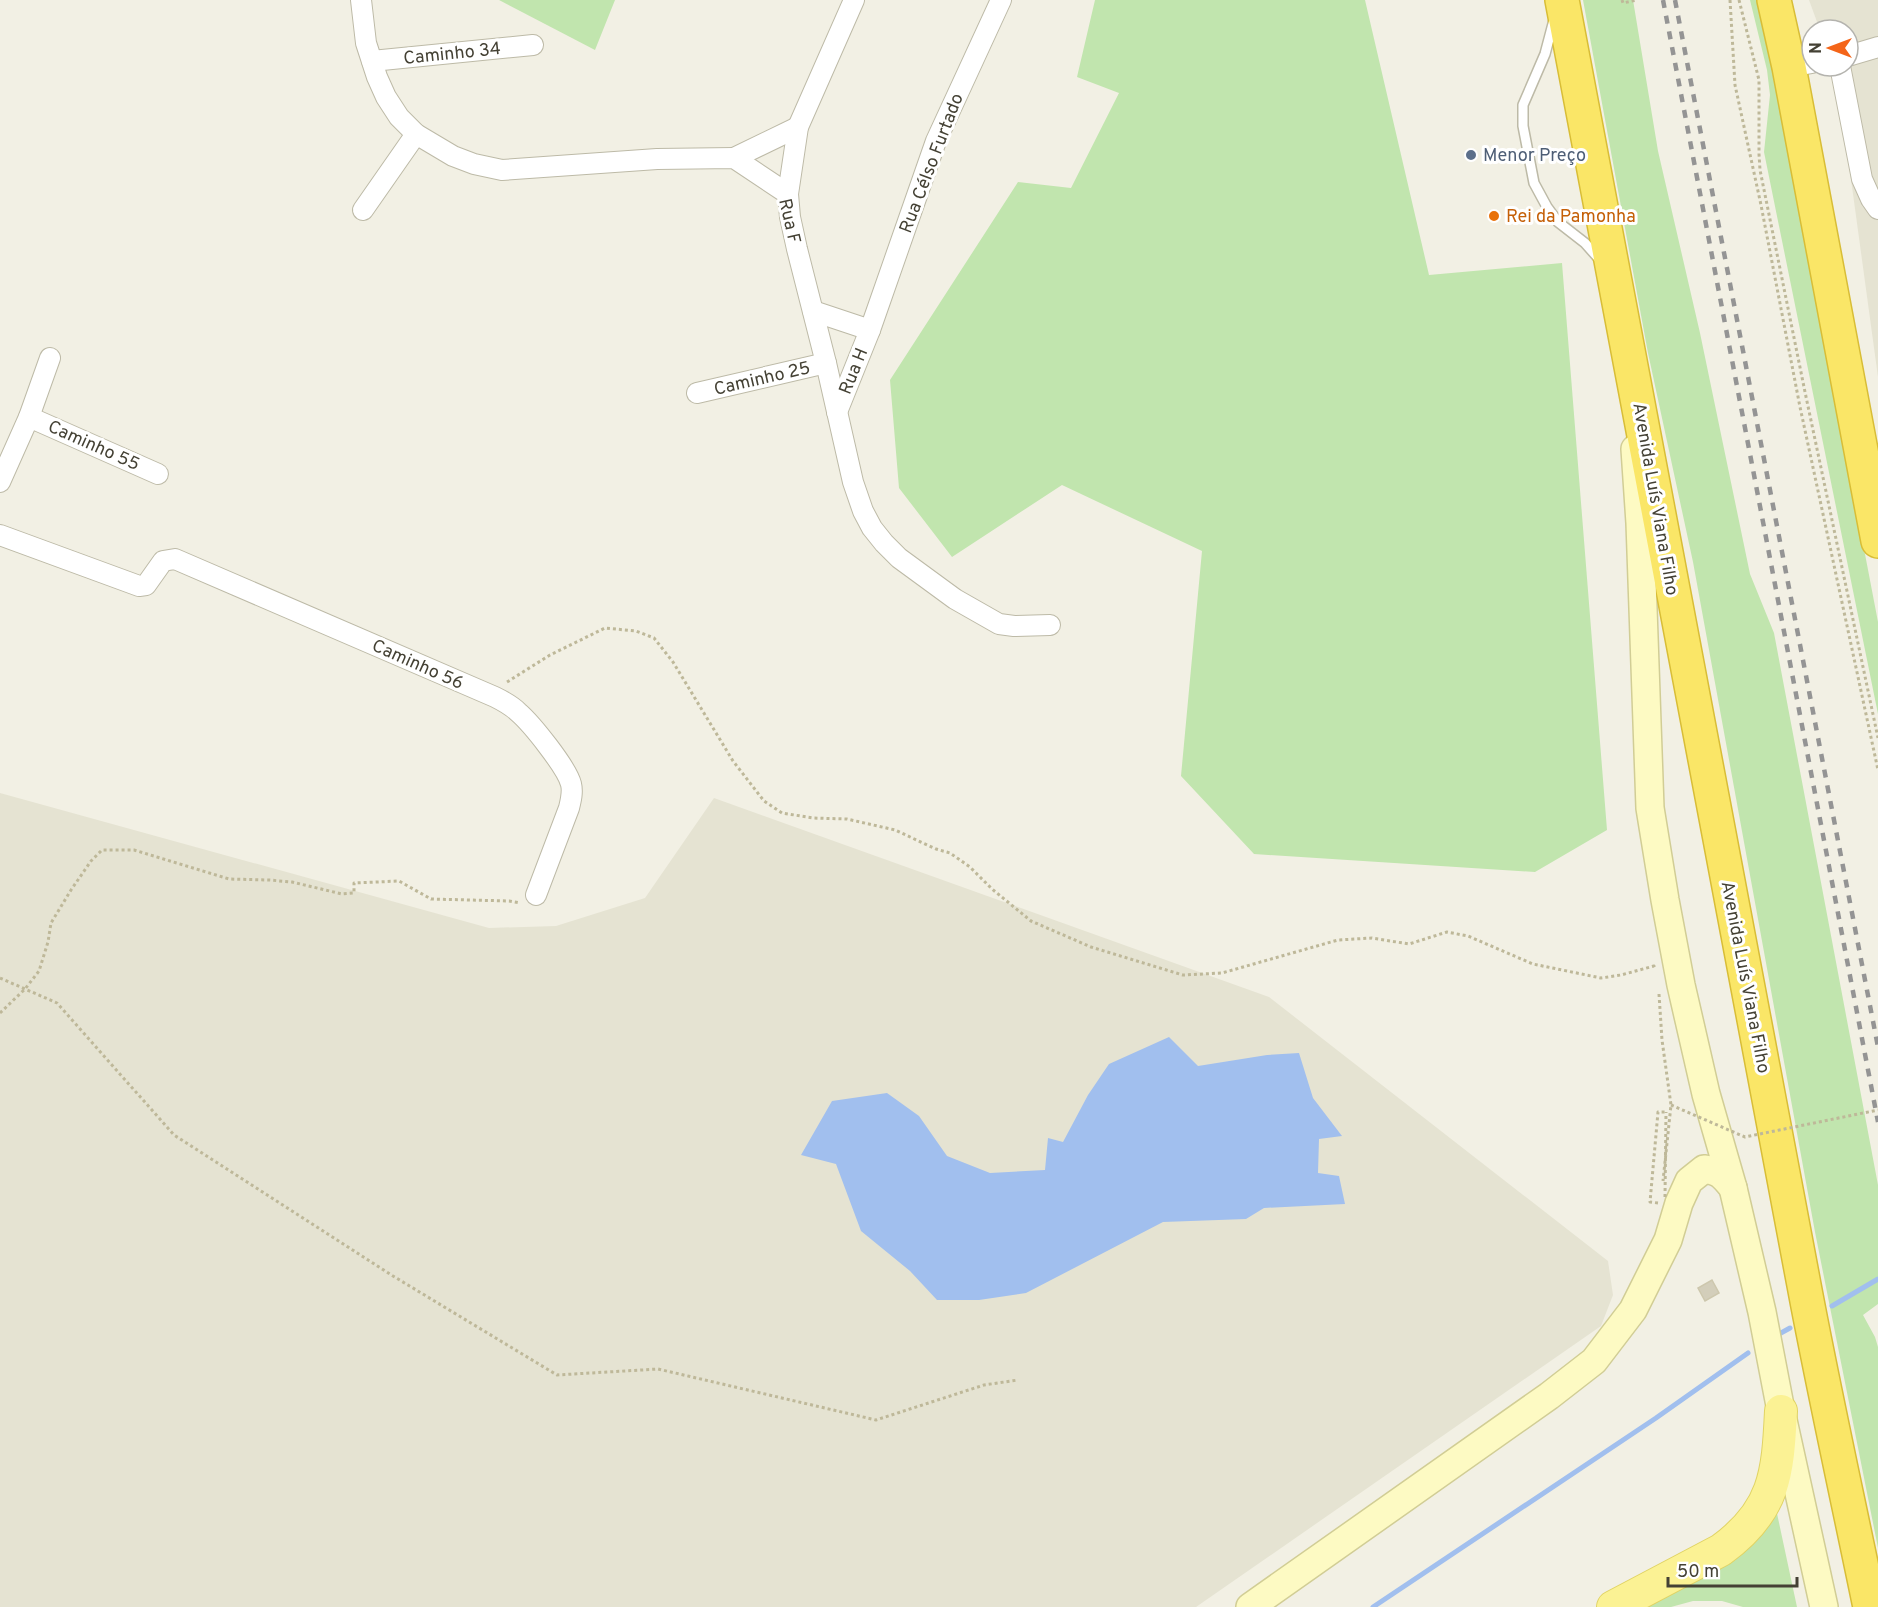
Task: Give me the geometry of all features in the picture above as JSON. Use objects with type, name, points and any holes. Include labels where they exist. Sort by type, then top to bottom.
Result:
[{"type":"highway","name":"Avenida Luís Viana Filho","points":[[1560,0],[1616,276],[1804,1288],[1870,1607]]},
{"type":"highway","points":[[1774,0],[1800,65]]},
{"type":"highway","points":[[1802,78],[1878,541]]},
{"type":"main road","name":"Avenida Luís Viana Filho","points":[[1628,346],[1640,523],[1650,808],[1681,985],[1706,1094],[1733,1188],[1762,1312],[1780,1408],[1824,1607]]},
{"type":"main road","points":[[1250,1607],[1549,1396],[1594,1361],[1633,1310],[1652,1275],[1668,1240],[1689,1181],[1704,1170],[1715,1170],[1733,1188]]},
{"type":"main road","points":[[1613,1607],[1721,1550],[1736,1539],[1751,1523],[1765,1506],[1773,1482],[1779,1442],[1780,1408]]},
{"type":"street","points":[[361,0],[366,43],[386,97],[399,117],[416,134],[453,156],[474,165],[502,170],[657,159],[734,158],[798,126]]},
{"type":"street","points":[[788,194],[798,126],[854,0]]},
{"type":"street","name":"Rua Célso Furtado","points":[[870,330],[936,141],[1001,0]]},
{"type":"street","name":"Caminho 34","points":[[372,61],[533,45]]},
{"type":"street","points":[[1860,52],[1878,46]]},
{"type":"street","points":[[1843,78],[1870,177],[1871,199],[1878,209]]},
{"type":"street","points":[[363,210],[416,134]]},
{"type":"street","name":"Rua F","points":[[734,158],[788,194],[794,238],[853,482],[863,511],[872,528],[899,558],[955,598],[999,624],[1050,625]]},
{"type":"street","points":[[813,311],[870,330]]},
{"type":"street","name":"Rua H","points":[[837,412],[870,330]]},
{"type":"street","points":[[0,482],[29,417],[50,358]]},
{"type":"street","name":"Caminho 25","points":[[697,393],[826,363]]},
{"type":"street","name":"Caminho 55","points":[[29,417],[158,474]]},
{"type":"street","name":"Caminho 56","points":[[0,535],[134,585],[146,585],[164,561],[175,559],[510,705],[520,713],[571,784],[572,799],[536,896]]},
{"type":"lane","points":[[1560,0],[1545,54],[1523,105],[1523,126],[1534,183],[1546,207],[1558,222],[1585,243],[1616,276]]},
{"type":"path","points":[[1622,0],[1623,3],[1637,0]]},
{"type":"path","points":[[1731,0],[1735,85],[1800,407],[1878,771]]},
{"type":"path","points":[[1739,0],[1759,80],[1760,170],[1804,392],[1878,738]]},
{"type":"path","points":[[488,694],[550,655],[605,628],[636,631],[654,638],[673,662],[733,761],[764,801],[782,813],[813,818],[847,819],[895,830],[950,853],[970,867],[992,889],[1031,921],[1091,947],[1183,975],[1222,973],[1338,940],[1372,938],[1409,944],[1447,932],[1468,936],[1533,964],[1601,978],[1654,966],[1656,974]]},
{"type":"path","points":[[0,1013],[25,989],[39,971],[51,923],[91,861],[102,850],[134,850],[229,879],[292,882],[342,894],[354,893],[354,883],[399,881],[431,898],[509,900],[535,906],[536,896]]},
{"type":"path","points":[[0,978],[57,1003],[174,1135],[383,1269],[557,1375],[658,1369],[876,1420],[984,1385],[1018,1380]]},
{"type":"path","points":[[1662,1040],[1671,1105],[1668,1127],[1666,1149],[1665,1160],[1661,1203],[1650,1202],[1658,1112],[1666,1112],[1666,1123],[1666,1155],[1666,1165],[1665,1197]]},
{"type":"path","points":[[1671,1105],[1745,1137],[1878,1110]]},
{"type":"shaded area","points":[[1809,0],[1878,0],[1878,377],[1838,84],[1841,78],[1860,78],[1860,18],[1816,18]]},
{"type":"shaded area","points":[[0,793],[489,928],[556,926],[645,898],[714,798],[1269,997],[1608,1261],[1613,1295],[1601,1326],[1196,1607],[0,1607]]},
{"type":"green space","points":[[499,0],[615,0],[595,50]]},
{"type":"green space","points":[[1095,0],[1365,0],[1429,275],[1562,263],[1607,830],[1535,872],[1254,854],[1181,776],[1202,551],[1062,485],[952,557],[899,488],[890,380],[1018,182],[1071,188],[1119,93],[1077,77]]},
{"type":"green space","points":[[1583,0],[1633,0],[1658,151],[1700,333],[1750,574],[1774,633],[1878,1185],[1878,1304],[1863,1315],[1878,1347],[1878,1548],[1815,1232],[1693,562],[1648,353]]},
{"type":"green space","points":[[1750,0],[1759,0],[1878,622],[1878,714],[1764,152],[1770,95],[1767,70]]},
{"type":"green space","points":[[1775,1504],[1797,1607],[1743,1607],[1722,1601],[1693,1601],[1671,1607],[1632,1607]]},
{"type":"water","points":[[1169,1037],[1198,1066],[1267,1055],[1299,1053],[1313,1098],[1342,1136],[1319,1139],[1318,1173],[1339,1176],[1345,1204],[1264,1208],[1246,1219],[1163,1222],[1026,1293],[979,1300],[937,1300],[910,1271],[861,1231],[836,1164],[801,1155],[832,1101],[887,1093],[919,1116],[947,1156],[990,1173],[1045,1170],[1048,1138],[1063,1142],[1088,1095],[1109,1064]]},
{"type":"building","points":[[1712,1280],[1719,1293],[1705,1301],[1698,1288]]},
{"type":"waterway","points":[[1832,1306],[1878,1279]]},
{"type":"waterway","points":[[1779,1334],[1790,1328]]},
{"type":"waterway","points":[[1373,1607],[1656,1418],[1748,1353]]},
{"type":"railway","points":[[1663,0],[1878,1122]]},
{"type":"railway","points":[[1675,0],[1878,1047]]},
{"type":"place","name":"Menor Preço","points":[[1471,155]]},
{"type":"place","name":"Rei da Pamonha","points":[[1494,216]]}]
